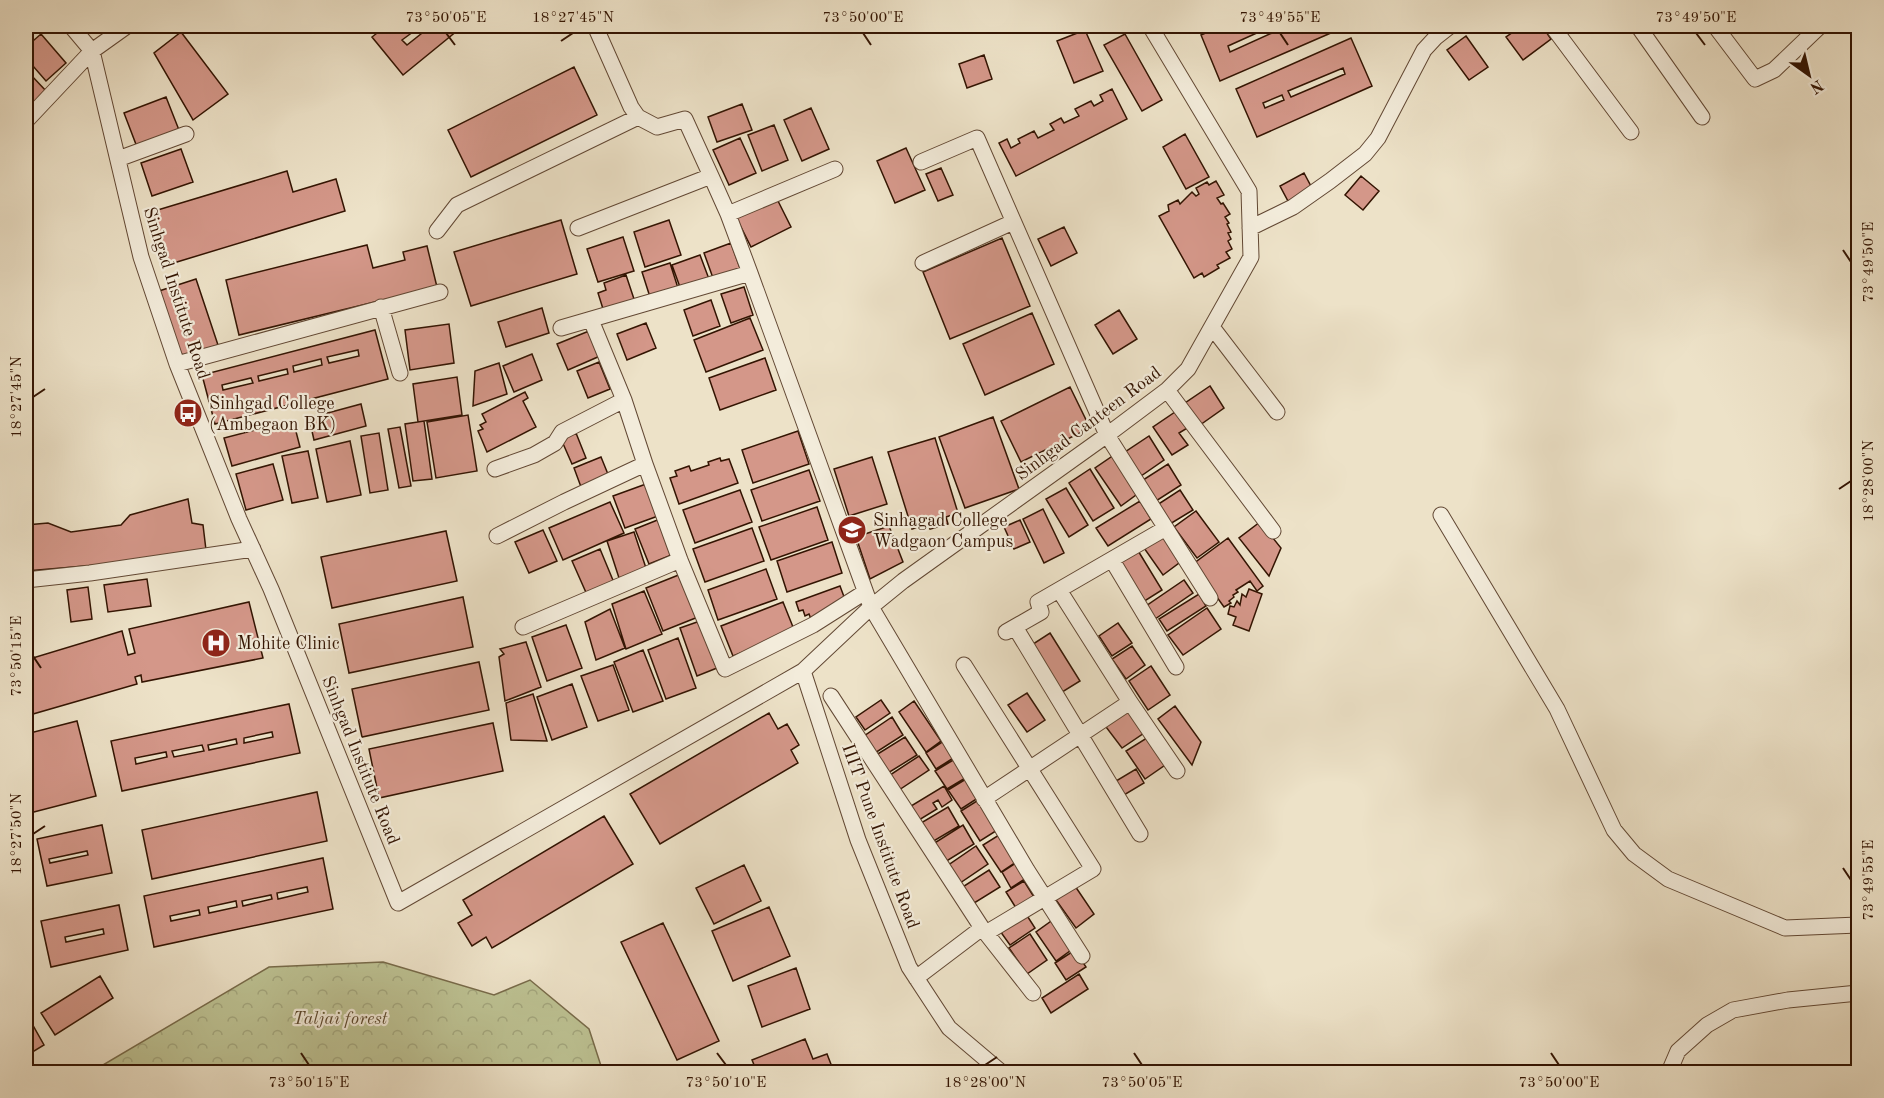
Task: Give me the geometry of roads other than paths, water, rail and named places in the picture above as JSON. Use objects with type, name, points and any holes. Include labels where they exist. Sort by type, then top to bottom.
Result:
[{"type":"street","name":"Sinhgad Institute Road","points":[[70,26],[92,51],[141,257],[177,364],[398,903],[803,671]]},
{"type":"street","points":[[26,121],[92,51],[127,26]]},
{"type":"street","points":[[595,26],[638,117],[657,127],[685,119],[728,214],[868,600],[984,799],[1082,956]]},
{"type":"street","name":"Sinhgad Canteen Road","points":[[868,600],[903,581],[1167,390],[1188,369],[1251,257],[1249,191],[1150,26]]},
{"type":"street","points":[[1251,228],[1293,207],[1365,154],[1378,138],[1424,50],[1450,26]]},
{"type":"street","points":[[1552,26],[1631,132]]},
{"type":"street","points":[[1638,26],[1702,117]]},
{"type":"street","points":[[1715,26],[1755,79],[1774,69],[1820,26]]},
{"type":"street","points":[[437,231],[457,205],[638,117]]},
{"type":"street","points":[[118,159],[186,134]]},
{"type":"street","points":[[921,162],[977,138],[1107,435],[1210,598]]},
{"type":"street","points":[[728,214],[836,168]]},
{"type":"street","points":[[578,228],[711,176]]},
{"type":"street","points":[[923,263],[1013,222]]},
{"type":"street","points":[[561,328],[750,273]]},
{"type":"street","points":[[177,364],[440,292]]},
{"type":"street","points":[[381,308],[400,373]]},
{"type":"street","points":[[591,320],[624,400],[680,560],[725,669],[868,600]]},
{"type":"street","points":[[1212,327],[1277,412]]},
{"type":"street","points":[[1167,390],[1274,531]]},
{"type":"street","points":[[495,469],[534,455],[555,443],[562,432],[624,400]]},
{"type":"street","points":[[496,536],[645,464]]},
{"type":"street","points":[[1441,514],[1557,709],[1614,830],[1634,854],[1668,879],[1785,928],[1858,925]]},
{"type":"street","points":[[1140,834],[1080,735],[1010,629],[1041,612],[1038,602],[1166,528]]},
{"type":"street","points":[[26,580],[253,549]]},
{"type":"street","points":[[523,627],[680,560]]},
{"type":"street","points":[[1112,560],[1176,667]]},
{"type":"street","points":[[1059,590],[1177,771]]},
{"type":"street","points":[[803,671],[868,600]]},
{"type":"street","points":[[916,978],[984,930],[1045,898],[1093,869],[964,666]]},
{"type":"street","name":"IIIT Pune Institute Road","points":[[803,671],[858,840],[909,967],[949,1028],[1001,1072]]},
{"type":"street","points":[[831,696],[984,930],[1033,993]]},
{"type":"street","points":[[984,799],[1130,702]]},
{"type":"street","points":[[1669,1072],[1678,1051],[1707,1025],[1732,1010],[1788,1000],[1858,993]]},
{"type":"place","name":"Sinhgad College (Ambegaon BK)","points":[[188,413]]},
{"type":"place","name":"Sinhagad College Wadgaon Campus","points":[[852,530]]},
{"type":"place","name":"Mohite Clinic","points":[[216,643]]},
{"type":"park label","name":"Taljai forest","points":[[340,1018]]}]
